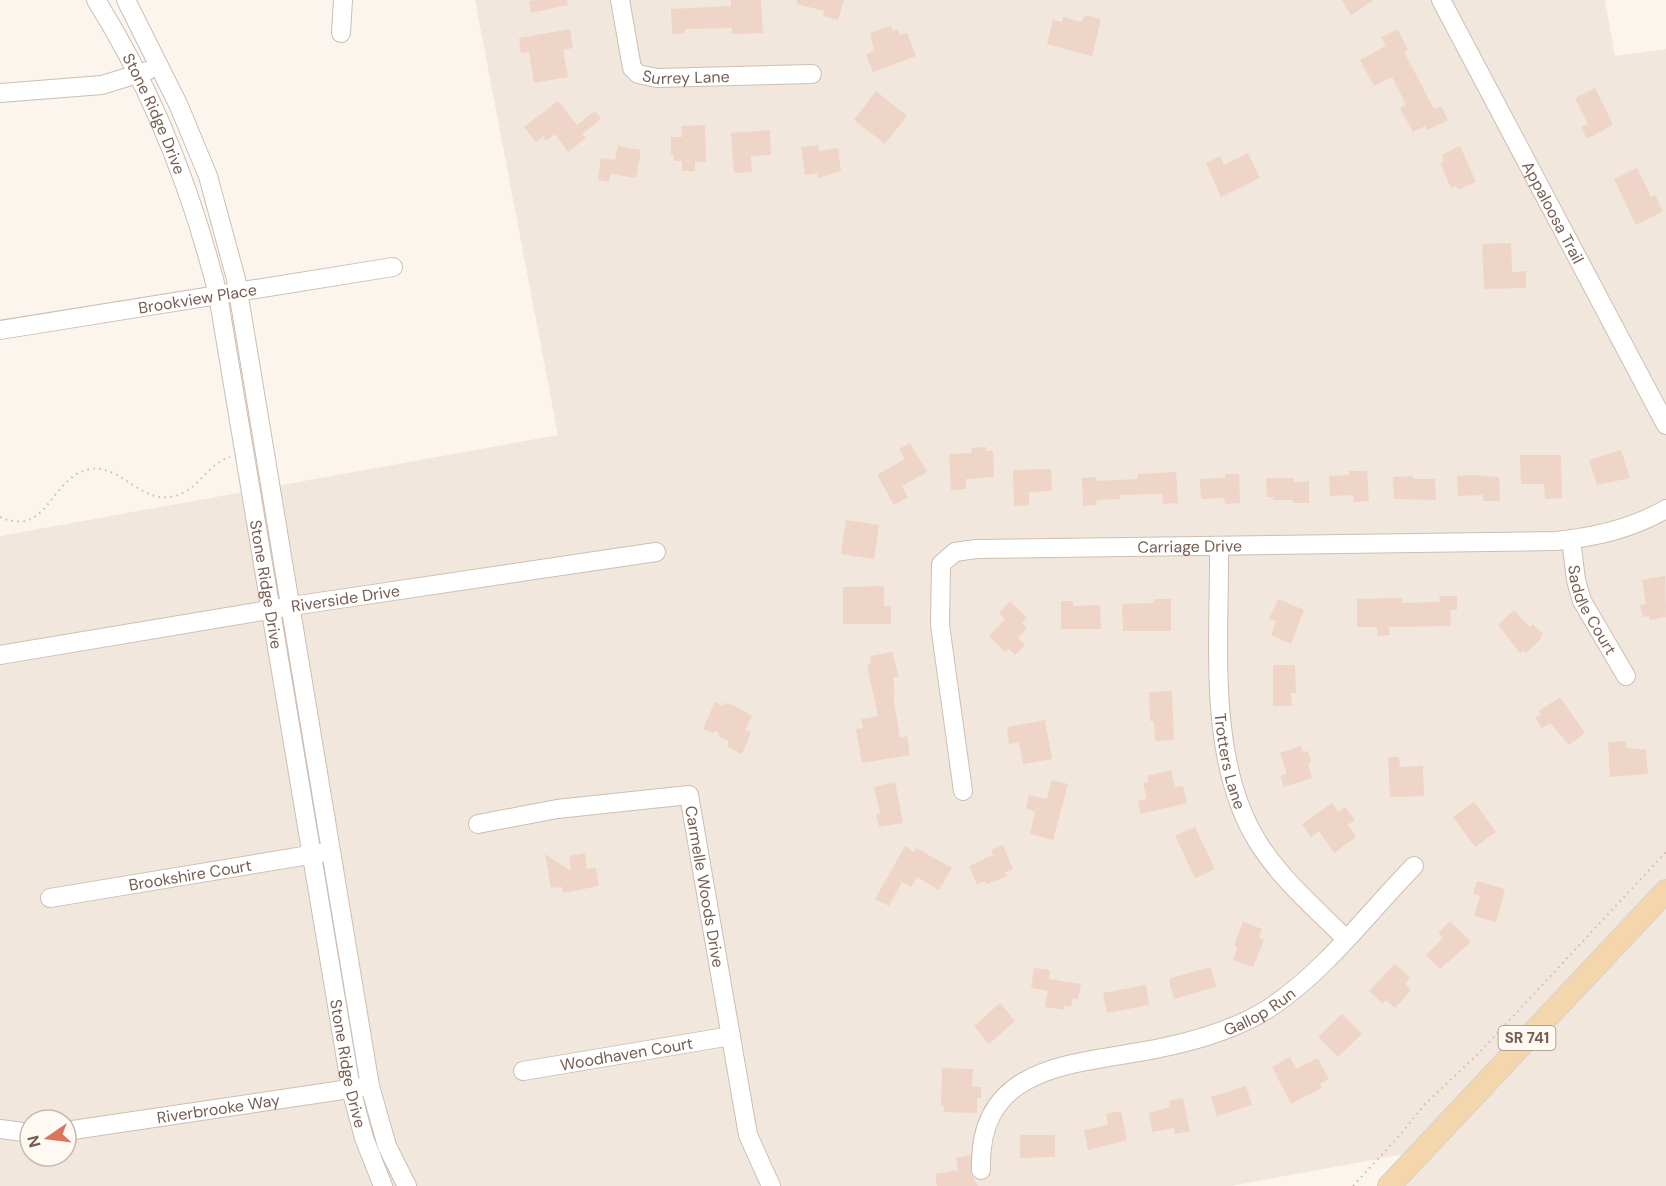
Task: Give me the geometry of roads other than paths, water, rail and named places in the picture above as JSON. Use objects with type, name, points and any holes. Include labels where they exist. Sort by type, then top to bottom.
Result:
[{"type":"main road","name":"SR 741","points":[[1389,1186],[1666,891]]},
{"type":"street","name":"Stone Ridge Drive","points":[[96,0],[117,34],[168,136],[195,213],[218,295],[273,610],[310,855],[351,1089],[364,1138],[383,1186]]},
{"type":"street","name":"Stone Ridge Drive","points":[[126,0],[159,65],[208,176],[239,292],[370,1086],[387,1146],[407,1186]]},
{"type":"street","points":[[341,33],[343,0]]},
{"type":"street","name":"Surrey Lane","points":[[620,0],[632,68],[638,74],[657,78],[812,74]]},
{"type":"street","name":"Appaloosa Trail","points":[[1441,0],[1666,425]]},
{"type":"street","points":[[0,93],[102,85],[138,76],[159,65]]},
{"type":"street","name":"Brookview Place","points":[[0,330],[393,267]]},
{"type":"street","name":"Carriage Drive","points":[[963,791],[940,625],[941,564],[946,556],[955,552],[976,549],[1571,539],[1628,527],[1666,509]]},
{"type":"street","name":"Saddle Court","points":[[1571,539],[1576,580],[1582,601],[1626,676]]},
{"type":"street","name":"Trotters Lane","points":[[1219,546],[1223,734],[1236,795],[1248,824],[1270,860],[1345,938]]},
{"type":"street","name":"Riverside Drive","points":[[0,655],[292,606],[656,552]]},
{"type":"street","name":"Carmelle Woods Drive","points":[[478,824],[557,809],[689,795],[748,1135],[771,1186]]},
{"type":"street","name":"Brookshire Court","points":[[50,898],[332,850]]},
{"type":"street","name":"Gallop Run","points":[[981,1170],[982,1137],[988,1119],[999,1102],[1025,1081],[1055,1066],[1164,1048],[1204,1038],[1234,1027],[1271,1007],[1296,987],[1414,866]]},
{"type":"street","name":"Woodhaven Court","points":[[523,1071],[731,1036]]},
{"type":"street","name":"Riverbrooke Way","points":[[78,1129],[370,1086]]},
{"type":"street","points":[[0,1129],[18,1131]]}]
